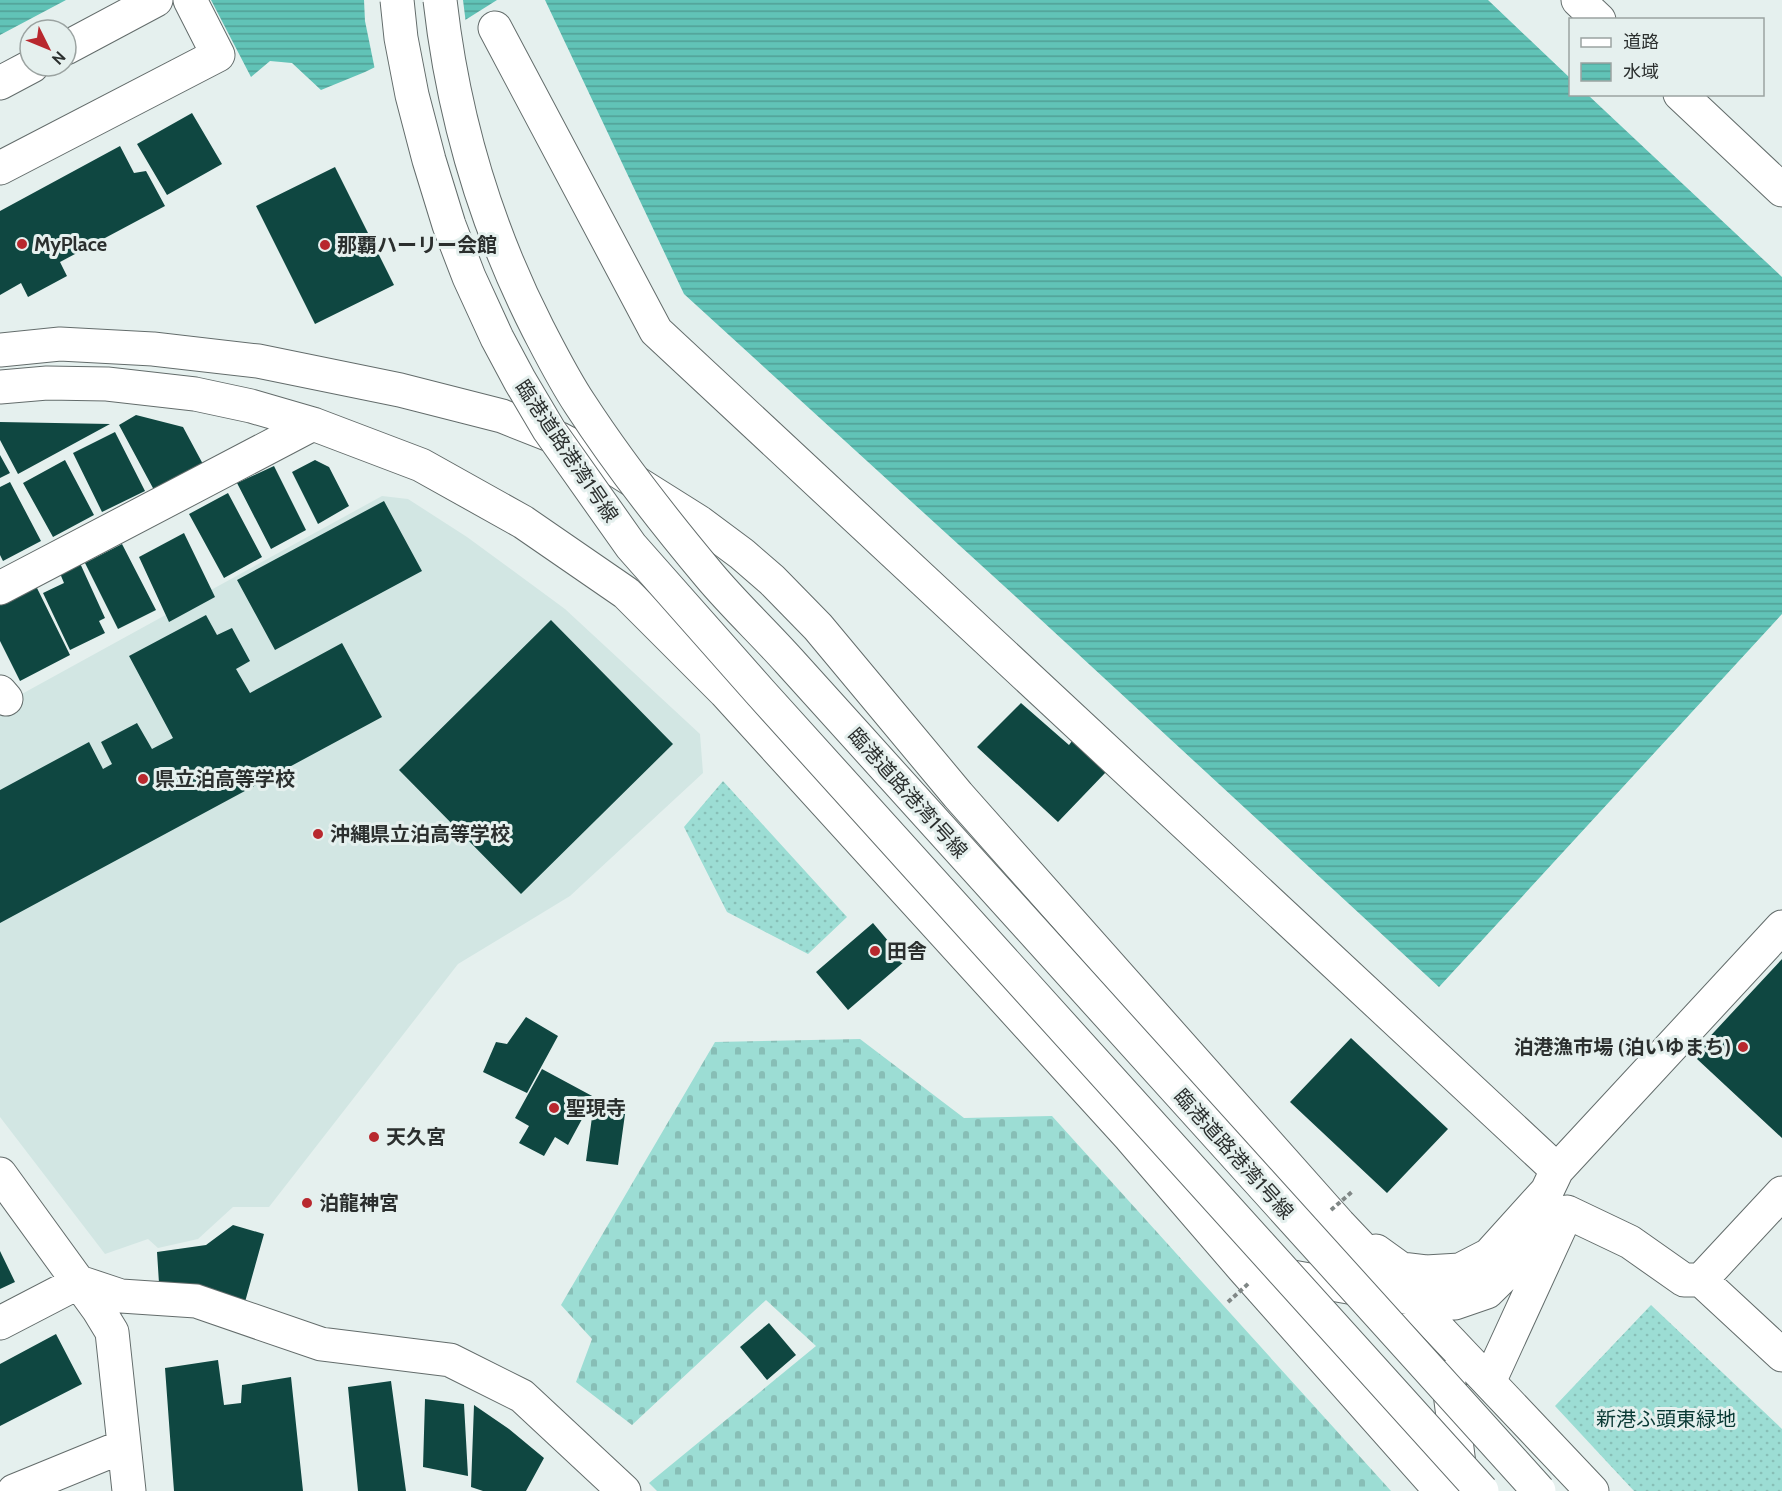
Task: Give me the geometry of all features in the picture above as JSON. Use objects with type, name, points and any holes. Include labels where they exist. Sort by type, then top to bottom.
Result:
[{"type":"street","points":[[78,42],[156,0]]},
{"type":"street","points":[[0,168],[218,55],[190,0]]},
{"type":"street","name":"臨港道路港湾1号線","points":[[397,0],[401,38],[412,95],[449,225],[469,277],[508,361],[549,430],[631,546],[777,711],[1482,1491]]},
{"type":"street","name":"臨港道路港湾1号線","points":[[440,0],[454,89],[466,146],[487,211],[509,268],[579,403],[626,471],[710,576],[1539,1491]]},
{"type":"street","points":[[495,28],[656,332],[1557,1170]]},
{"type":"street","points":[[0,83],[18,73]]},
{"type":"street","points":[[1682,96],[1782,190]]},
{"type":"street","points":[[0,350],[60,344],[153,349],[258,361],[400,390],[502,416],[560,439],[602,461],[699,522],[772,580],[818,627],[958,795],[1339,1224],[1592,1491]]},
{"type":"street","points":[[0,387],[47,383],[107,384],[195,394],[251,406],[313,424],[421,465],[523,522],[627,593],[725,692],[1131,1137],[1243,1268],[1441,1491]]},
{"type":"street","points":[[0,588],[313,424]]},
{"type":"street","points":[[1462,1491],[1443,1321],[1489,1255],[1547,1191],[1557,1170],[1782,927]]},
{"type":"street","points":[[0,1174],[79,1282],[112,1332],[129,1491]]},
{"type":"street","points":[[1701,1280],[1782,1193]]},
{"type":"street","points":[[1243,1268],[1410,1298],[1455,1303],[1487,1293],[1567,1212]]},
{"type":"street","points":[[1567,1212],[1630,1242],[1684,1280],[1701,1280],[1782,1356]]},
{"type":"street","points":[[1489,1382],[1567,1212]]},
{"type":"street","points":[[1339,1224],[1401,1269],[1426,1272],[1460,1270],[1489,1255]]},
{"type":"street","points":[[0,1323],[79,1282],[121,1296],[196,1301],[321,1344],[450,1360],[522,1396],[624,1491]]},
{"type":"street","points":[[14,1491],[124,1446]]},
{"type":"shaded area","name":"沖縄県立泊高等学校","points":[[382,496],[408,499],[467,537],[565,609],[700,734],[703,773],[570,896],[458,964],[269,1207],[233,1207],[198,1239],[158,1248],[148,1239],[105,1254],[0,1117],[0,706]]},
{"type":"green space","points":[[723,781],[847,917],[808,954],[727,912],[684,827]]},
{"type":"green space","points":[[860,1039],[964,1118],[1052,1116],[1391,1491],[657,1491],[649,1483],[816,1346],[766,1300],[632,1425],[576,1382],[592,1339],[561,1305],[715,1042]]},
{"type":"green space","name":"新港ふ頭東緑地","points":[[1651,1305],[1782,1429],[1782,1491],[1634,1491],[1555,1406]]},
{"type":"water","points":[[0,0],[66,0],[32,18],[18,18],[18,25],[0,35]]},
{"type":"water","points":[[211,0],[497,0],[443,34],[365,72],[321,90],[292,63],[270,61],[251,77]]},
{"type":"water","points":[[545,0],[1488,0],[1569,77],[1569,96],[1589,96],[1782,277],[1782,614],[1439,987],[684,294]]},
{"type":"pier","points":[[364,0],[463,0],[466,24],[375,70],[365,21]]},
{"type":"building","points":[[192,113],[222,164],[167,195],[137,144]]},
{"type":"building","points":[[120,146],[134,173],[146,171],[165,206],[60,262],[67,276],[28,297],[21,283],[0,295],[0,211]]},
{"type":"building","name":"那覇ハーリー会館","points":[[335,167],[394,285],[315,324],[256,206]]},
{"type":"building","points":[[136,415],[183,427],[204,466],[154,490],[119,425]]},
{"type":"building","points":[[0,422],[110,424],[18,474],[0,440]]},
{"type":"building","points":[[115,432],[145,491],[102,512],[73,453]]},
{"type":"building","points":[[0,455],[10,473],[0,478]]},
{"type":"building","points":[[65,460],[94,515],[53,537],[23,483]]},
{"type":"building","points":[[315,460],[329,467],[349,506],[318,524],[292,472]]},
{"type":"building","points":[[274,466],[306,530],[271,549],[237,483]]},
{"type":"building","points":[[10,482],[41,541],[3,561],[0,555],[0,487]]},
{"type":"building","points":[[228,493],[262,557],[224,578],[189,514]]},
{"type":"building","points":[[384,501],[422,571],[275,650],[237,580]]},
{"type":"building","points":[[184,533],[215,597],[169,622],[139,557]]},
{"type":"building","points":[[122,544],[156,610],[118,629],[85,563]]},
{"type":"building","points":[[79,561],[105,618],[99,621],[105,633],[70,650],[43,593],[64,583],[59,571]]},
{"type":"building","points":[[36,586],[70,655],[20,681],[0,641],[0,604]]},
{"type":"building","name":"県立泊高等学校","points":[[206,615],[217,635],[232,628],[250,661],[236,669],[250,693],[342,643],[382,717],[0,923],[0,790],[89,742],[103,769],[112,764],[101,742],[137,723],[152,749],[173,738],[129,656]]},
{"type":"building","points":[[551,620],[673,744],[521,894],[399,770]]},
{"type":"building","points":[[1021,703],[1069,745],[1072,741],[1106,772],[1058,822],[977,747]]},
{"type":"building","points":[[873,923],[905,961],[848,1010],[816,972]]},
{"type":"building","name":"泊港漁市場 (泊いゆまち)","points":[[1782,959],[1782,1138],[1697,1059],[1706,1049],[1702,1045]]},
{"type":"building","points":[[526,1017],[558,1036],[527,1093],[483,1072],[496,1042],[507,1044]]},
{"type":"building","points":[[1351,1038],[1448,1129],[1387,1193],[1290,1102]]},
{"type":"building","name":"聖現寺","points":[[542,1069],[594,1097],[568,1145],[555,1137],[544,1156],[519,1143],[529,1126],[515,1118]]},
{"type":"building","points":[[593,1110],[625,1114],[618,1165],[586,1161]]},
{"type":"building","points":[[233,1225],[264,1234],[245,1302],[159,1283],[157,1252],[206,1245]]},
{"type":"building","points":[[0,1251],[15,1282],[0,1289]]},
{"type":"building","points":[[769,1323],[796,1355],[767,1380],[740,1347]]},
{"type":"building","points":[[56,1334],[82,1384],[0,1426],[0,1364]]},
{"type":"building","points":[[218,1360],[224,1405],[241,1403],[242,1385],[291,1377],[303,1491],[174,1491],[165,1368]]},
{"type":"building","points":[[391,1381],[406,1491],[358,1491],[348,1387]]},
{"type":"building","points":[[425,1399],[464,1404],[468,1476],[423,1467]]},
{"type":"building","points":[[474,1405],[509,1429],[544,1458],[526,1491],[483,1491],[471,1487]]},
{"type":"place","name":"MyPlace","points":[[22,244]]},
{"type":"place","name":"那覇ハーリー会館","points":[[325,245]]},
{"type":"place","name":"県立泊高等学校","points":[[143,779]]},
{"type":"place","name":"沖縄県立泊高等学校","points":[[318,834]]},
{"type":"place","name":"田舎","points":[[875,951]]},
{"type":"place","name":"泊港漁市場 (泊いゆまち)","points":[[1743,1047]]},
{"type":"place","name":"聖現寺","points":[[554,1108]]},
{"type":"place","name":"天久宮","points":[[374,1137]]},
{"type":"place","name":"泊龍神宮","points":[[307,1203]]}]
